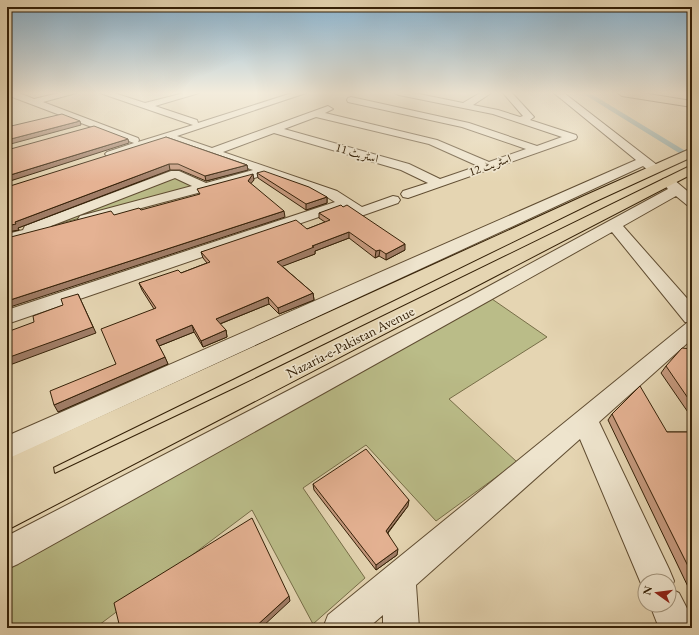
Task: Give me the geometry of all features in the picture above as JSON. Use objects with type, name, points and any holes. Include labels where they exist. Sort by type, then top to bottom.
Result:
[{"type":"main road","name":"Nazaria-e-Pakistan Avenue","points":[[7,514],[243,396],[673,176],[692,152]]},
{"type":"main road","name":"Nazaria-e-Pakistan Avenue","points":[[7,474],[589,199],[673,176]]},
{"type":"main road","points":[[216,376],[206,390],[21,480],[15,486],[15,491],[18,494],[26,493],[218,399],[243,396]]},
{"type":"street","points":[[87,123],[134,140]]},
{"type":"street","points":[[192,123],[134,140],[101,154],[208,123]]},
{"type":"street","points":[[212,152],[293,123]]},
{"type":"street","points":[[352,123],[432,142],[489,166]]},
{"type":"street","points":[[451,123],[464,125],[536,149]]},
{"type":"street","name":"اسٹریٹ 12","points":[[408,194],[572,137],[528,123]]},
{"type":"street","points":[[597,123],[673,176]]},
{"type":"street","points":[[81,130],[96,126]]},
{"type":"street","name":"اسٹریٹ 11","points":[[273,130],[405,167],[439,183]]},
{"type":"street","points":[[166,136],[332,194],[361,212],[393,200]]},
{"type":"street","points":[[13,237],[30,234],[265,171]]},
{"type":"street","points":[[13,237],[175,174],[204,187]]},
{"type":"street","points":[[7,554],[614,225],[673,176]]},
{"type":"street","points":[[7,448],[673,176]]},
{"type":"street","points":[[7,316],[346,203]]},
{"type":"street","points":[[614,225],[692,317]]},
{"type":"street","points":[[341,628],[692,328]]},
{"type":"street","points":[[585,420],[653,573]]},
{"type":"street","points":[[399,578],[401,628]]},
{"type":"street","points":[[671,613],[678,628]]},
{"type":"green space","points":[[172,176],[196,187],[39,229]]},
{"type":"green space","points":[[492,299],[547,337],[449,399],[517,462],[436,521],[366,445],[303,488],[365,578],[313,624],[252,510],[95,628],[7,628],[7,565]]},
{"type":"building","points":[[25,123],[74,123],[7,140],[7,127]]},
{"type":"building","points":[[94,126],[128,139],[7,176],[7,150]]},
{"type":"building","points":[[166,137],[247,165],[205,176],[178,164],[169,164],[15,222],[16,224],[7,226],[7,187]]},
{"type":"building","points":[[264,171],[309,187],[327,197],[306,204],[257,173]]},
{"type":"building","points":[[253,174],[248,181],[284,211],[7,301],[7,238],[111,211],[114,215],[139,208],[141,210],[200,194],[197,189]]},
{"type":"building","points":[[341,205],[343,207],[347,205],[405,244],[386,254],[380,250],[376,251],[349,232],[312,246],[314,247],[277,262],[313,293],[278,308],[268,297],[216,319],[226,330],[201,341],[192,325],[156,340],[165,357],[54,405],[50,391],[116,364],[101,329],[156,308],[139,283],[178,270],[181,273],[210,262],[201,252],[296,220],[307,229],[330,220],[319,213]]},
{"type":"building","points":[[78,294],[93,327],[7,358],[7,332],[34,322],[33,316],[63,305],[61,299]]},
{"type":"building","points":[[682,348],[692,349],[692,404],[666,366]]},
{"type":"building","points":[[640,386],[667,432],[692,432],[692,574],[612,414]]},
{"type":"building","points":[[366,449],[409,500],[386,531],[398,549],[376,565],[313,484]]},
{"type":"building","points":[[252,518],[289,596],[254,628],[120,628],[114,603]]},
{"type":"waterway","points":[[633,123],[692,159]]}]
